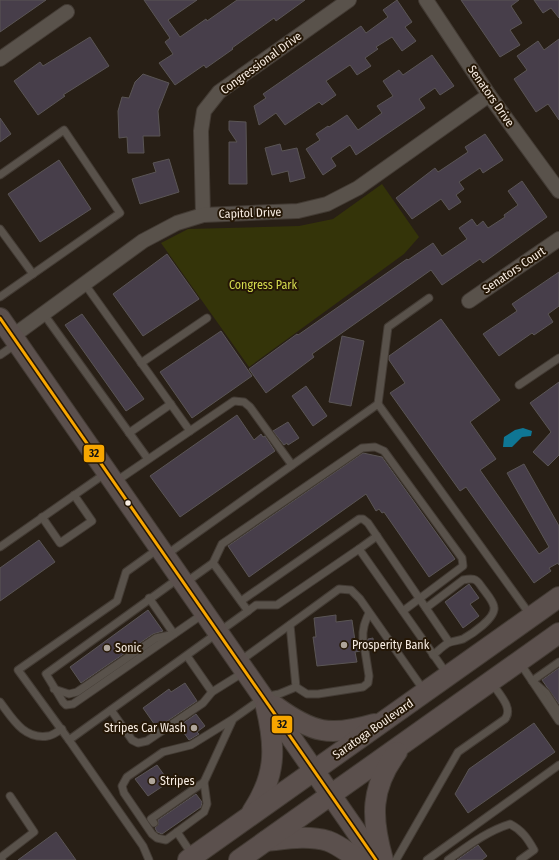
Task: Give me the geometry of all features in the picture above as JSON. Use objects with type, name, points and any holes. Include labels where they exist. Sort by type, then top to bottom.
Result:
[{"type":"main road","points":[[0,318],[376,860]]},
{"type":"main road","name":"Saratoga Boulevard","points":[[191,858],[559,597]]},
{"type":"main road","points":[[239,860],[518,662],[557,638]]},
{"type":"main road","points":[[264,697],[291,717],[307,726],[319,730],[339,731],[359,728],[385,720]]},
{"type":"main road","points":[[249,816],[260,800],[270,778],[273,754],[271,729],[264,697]]},
{"type":"main road","points":[[383,860],[376,830],[374,804],[379,785],[388,765],[403,743]]},
{"type":"main road","points":[[266,841],[310,837],[329,841],[360,860]]},
{"type":"street","name":"Congressional Drive","points":[[203,215],[201,131],[204,111],[219,92],[330,5],[349,0]]},
{"type":"street","name":"Senators Drive","points":[[426,0],[489,95],[559,191]]},
{"type":"street","points":[[0,59],[67,12]]},
{"type":"street","name":"Capitol Drive","points":[[15,340],[43,313],[84,283],[143,241],[177,223],[203,215],[298,211],[328,204],[358,188],[489,95]]},
{"type":"street","name":"Senators Court","points":[[469,301],[559,239]]},
{"type":"lane","points":[[0,175],[64,130],[120,213],[0,297]]},
{"type":"lane","points":[[0,229],[32,274]]},
{"type":"lane","points":[[84,283],[190,431]]},
{"type":"lane","points":[[428,298],[388,327],[378,404],[531,617]]},
{"type":"lane","points":[[43,313],[148,459]]},
{"type":"lane","points":[[141,363],[207,318]]},
{"type":"lane","points":[[0,355],[15,340]]},
{"type":"lane","points":[[519,385],[559,358]]},
{"type":"lane","points":[[0,546],[74,495],[148,459],[234,401],[244,402],[250,407],[292,465]]},
{"type":"lane","points":[[129,433],[171,404]]},
{"type":"lane","points":[[149,860],[143,846],[62,728],[18,670],[117,601],[126,572],[163,552],[292,465],[378,404]]},
{"type":"lane","points":[[205,613],[73,704],[66,705],[54,689],[46,674],[149,598],[213,563],[222,544],[362,448],[375,447],[384,451],[462,558],[463,566],[403,611]]},
{"type":"lane","points":[[42,517],[60,543],[92,521],[74,495]]},
{"type":"lane","points":[[241,601],[359,519],[363,519],[368,523],[450,642]]},
{"type":"lane","points":[[69,740],[256,605],[277,605],[377,536]]},
{"type":"lane","points":[[359,549],[448,676]]},
{"type":"lane","points":[[213,563],[248,611]]},
{"type":"lane","points":[[426,608],[463,580],[470,578],[479,582],[494,606],[494,612],[491,618],[463,638],[456,642],[450,642],[433,655]]},
{"type":"lane","points":[[111,710],[132,740],[138,743],[147,741],[202,703],[212,692],[290,625],[339,590],[351,590],[360,599],[425,692]]},
{"type":"lane","points":[[149,598],[174,634]]},
{"type":"lane","points":[[363,640],[362,632],[364,624],[370,613]]},
{"type":"lane","points":[[290,625],[296,687]]},
{"type":"lane","points":[[54,689],[69,694],[77,692],[156,638],[174,634]]},
{"type":"lane","points":[[296,687],[307,694],[318,694],[363,687],[368,683],[369,676],[365,651]]},
{"type":"lane","points":[[186,656],[212,692]]},
{"type":"lane","points":[[518,662],[559,721]]},
{"type":"lane","points":[[532,681],[559,662]]},
{"type":"lane","points":[[532,681],[546,693],[559,713]]},
{"type":"lane","points":[[396,860],[458,752],[509,715],[509,709],[491,682]]},
{"type":"lane","points":[[204,782],[207,804],[203,810],[164,837],[157,838],[152,834],[150,822],[124,793],[122,786],[127,777],[164,752],[191,745],[233,719],[264,697],[279,694],[296,687]]},
{"type":"lane","points":[[0,702],[16,724],[31,735],[49,736],[62,728]]},
{"type":"lane","points":[[150,822],[183,800],[204,782],[233,719]]},
{"type":"lane","points":[[427,860],[559,764]]},
{"type":"lane","points":[[2,860],[0,858],[34,832],[10,796]]},
{"type":"lane","points":[[448,860],[479,838],[499,827],[510,824],[519,828],[528,838],[534,850],[520,860]]},
{"type":"lane","points":[[175,830],[191,858]]},
{"type":"green space","name":"Congress Park","points":[[382,184],[419,237],[404,254],[249,367],[161,243],[188,229],[299,226],[333,219]]},
{"type":"water","points":[[523,428],[532,431],[531,436],[522,437],[512,447],[503,447],[504,437],[515,430]]},
{"type":"building","points":[[0,0],[46,0],[0,32]]},
{"type":"building","points":[[144,0],[197,0],[168,20],[180,37],[206,19],[207,21],[237,0],[305,0],[276,21],[274,18],[206,68],[204,65],[175,85],[159,63],[173,54],[165,42],[170,38]]},
{"type":"building","points":[[397,0],[412,22],[405,27],[416,41],[402,51],[392,37],[376,47],[378,49],[365,58],[371,66],[357,75],[350,65],[326,81],[336,95],[322,105],[319,102],[285,125],[276,113],[259,125],[254,106],[266,98],[263,94],[361,26],[366,33],[388,17],[383,10]]},
{"type":"building","points":[[461,0],[519,0],[511,6],[522,23],[510,30],[520,45],[500,57]]},
{"type":"building","points":[[534,0],[559,0],[559,18],[551,8],[543,13]]},
{"type":"building","points":[[90,37],[109,66],[63,95],[65,96],[38,115],[14,81],[40,62],[43,66]]},
{"type":"building","points":[[559,39],[559,120],[548,104],[536,112],[514,79],[527,70],[517,56],[538,41],[544,50]]},
{"type":"building","points":[[432,55],[454,86],[440,95],[435,88],[419,99],[425,108],[356,155],[350,145],[331,158],[336,166],[323,175],[306,149],[320,140],[316,134],[347,115],[358,130],[382,113],[377,106],[393,96],[383,81],[399,70],[403,75]]},
{"type":"building","points":[[143,74],[169,83],[158,111],[160,136],[143,136],[144,153],[128,153],[127,137],[119,138],[118,111],[122,97],[129,98],[135,82]]},
{"type":"building","points":[[0,118],[11,134],[0,142]]},
{"type":"building","points":[[229,121],[246,122],[247,184],[229,184],[229,142],[237,142],[229,130]]},
{"type":"building","points":[[485,134],[503,160],[483,173],[480,168],[459,182],[464,189],[456,195],[461,202],[449,210],[441,199],[412,219],[396,198],[435,168],[438,172],[468,152],[465,147]]},
{"type":"building","points":[[280,144],[282,151],[297,148],[305,178],[290,182],[288,171],[272,175],[265,148]]},
{"type":"building","points":[[169,159],[179,192],[140,204],[132,179],[156,172],[153,163]]},
{"type":"building","points":[[59,160],[91,209],[40,242],[8,194]]},
{"type":"building","points":[[522,181],[547,217],[483,263],[480,259],[442,285],[431,270],[312,354],[314,357],[266,393],[249,369],[297,334],[298,335],[407,259],[408,260],[433,243],[442,256],[467,239],[459,228],[472,219],[477,226],[483,221],[488,228],[505,217],[504,215],[518,205],[508,191]]},
{"type":"building","points":[[167,254],[199,299],[143,336],[113,294]]},
{"type":"building","points":[[559,272],[559,306],[548,314],[553,322],[534,335],[532,333],[499,356],[483,334],[517,311],[512,304]]},
{"type":"building","points":[[82,314],[144,399],[126,411],[65,325]]},
{"type":"building","points":[[441,319],[500,400],[470,422],[496,459],[480,470],[539,554],[549,547],[507,473],[524,464],[559,526],[559,565],[558,563],[549,568],[551,571],[534,583],[466,487],[460,491],[390,393],[405,383],[389,360],[389,356]]},
{"type":"building","points":[[221,331],[252,376],[192,418],[160,372]]},
{"type":"building","points":[[342,336],[364,341],[351,406],[329,402]]},
{"type":"building","points":[[559,382],[559,455],[548,466],[533,452],[551,432],[530,403]]},
{"type":"building","points":[[306,386],[327,416],[313,426],[292,396]]},
{"type":"building","points":[[237,415],[254,440],[261,434],[263,437],[265,436],[275,451],[180,517],[150,476]]},
{"type":"building","points":[[288,422],[299,438],[288,445],[287,443],[284,445],[273,431]]},
{"type":"building","points":[[363,453],[382,457],[455,559],[429,577],[384,512],[382,513],[379,509],[376,511],[366,494],[249,577],[228,546]]},
{"type":"building","points":[[39,540],[55,562],[0,601],[0,568]]},
{"type":"building","points":[[469,584],[479,598],[470,604],[479,616],[463,628],[445,602]]},
{"type":"building","name":"Sonic","points":[[148,610],[163,631],[153,634],[81,683],[70,667]]},
{"type":"building","name":"Prosperity Bank","points":[[336,615],[336,622],[352,620],[355,641],[358,640],[360,644],[364,645],[367,643],[368,639],[373,638],[374,650],[370,650],[366,646],[362,647],[360,651],[355,652],[357,662],[317,666],[313,637],[316,637],[314,618]]},
{"type":"building","points":[[559,668],[559,704],[542,680]]},
{"type":"building","points":[[185,683],[197,701],[157,728],[143,708],[169,689],[171,692]]},
{"type":"building","name":"Stripes Car Wash","points":[[196,714],[205,726],[197,732],[199,734],[189,740],[179,726]]},
{"type":"building","points":[[534,723],[555,752],[468,813],[455,794],[469,769]]},
{"type":"building","name":"Stripes","points":[[157,765],[169,782],[148,796],[135,779]]},
{"type":"building","points":[[196,794],[202,802],[201,807],[162,834],[157,832],[155,828],[158,825],[158,820]]},
{"type":"building","points":[[56,832],[76,860],[18,860]]},
{"type":"building","points":[[478,845],[487,856],[482,860],[457,860]]},
{"type":"transit line","name":"32","points":[[0,318],[376,860]]},
{"type":"place","name":"Prosperity Bank","points":[[344,645]]},
{"type":"place","name":"Sonic","points":[[107,648]]},
{"type":"place","name":"Stripes Car Wash","points":[[194,728]]},
{"type":"place","name":"Stripes","points":[[152,781]]}]
